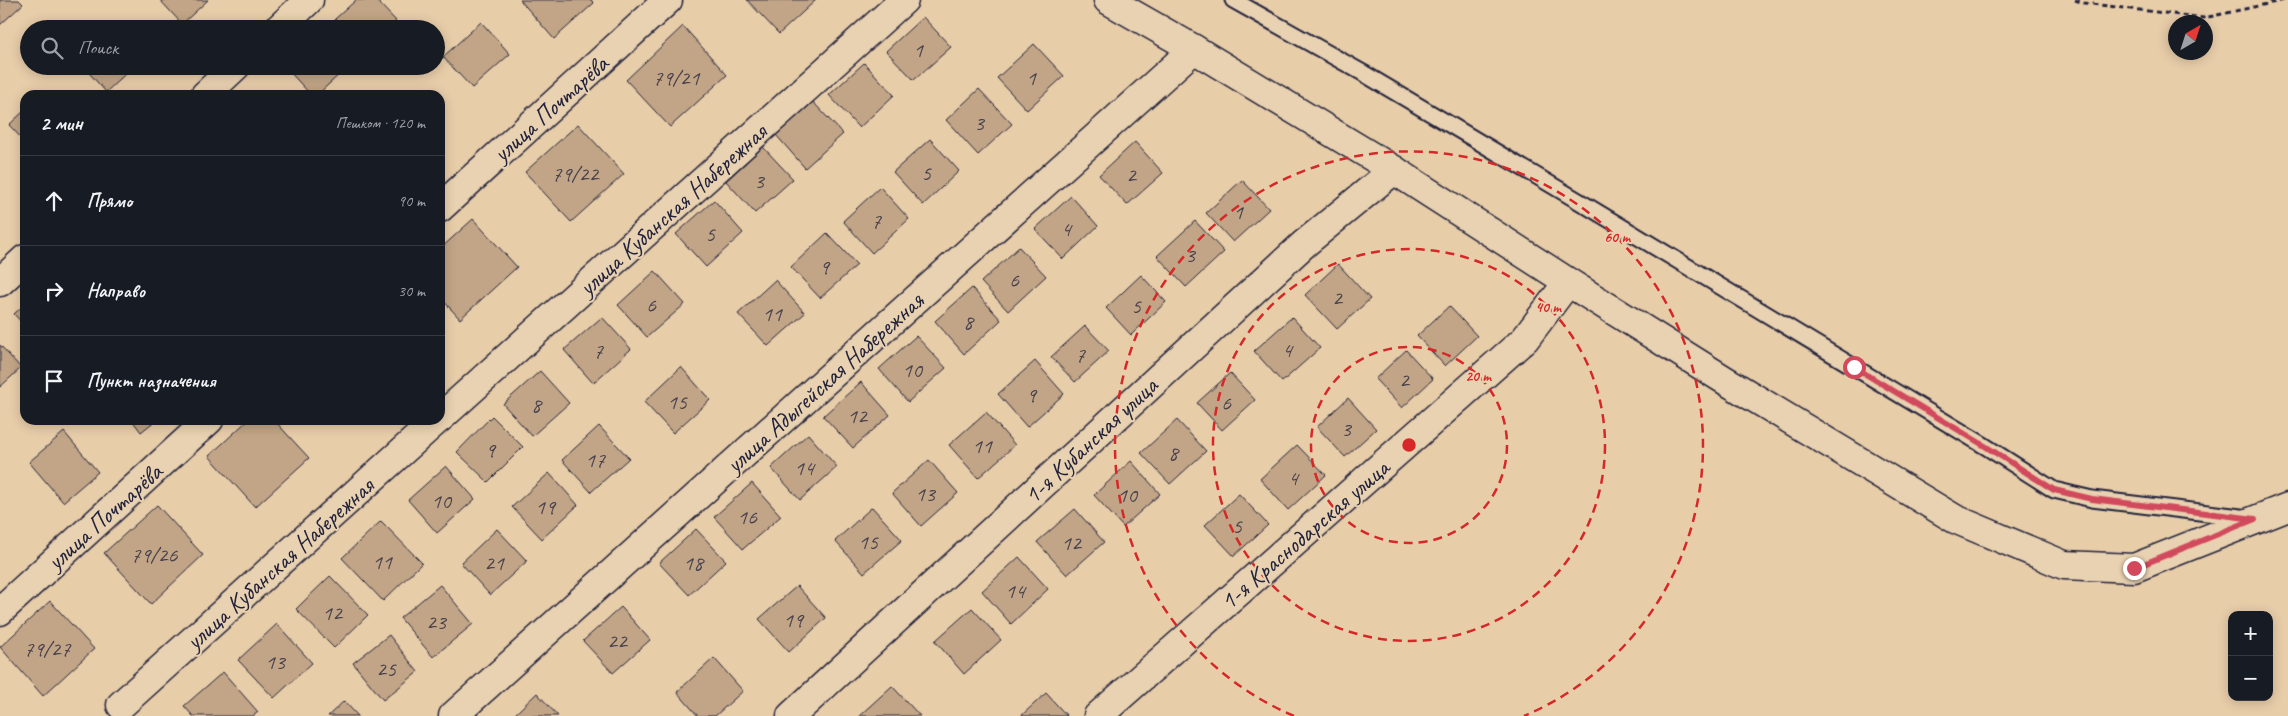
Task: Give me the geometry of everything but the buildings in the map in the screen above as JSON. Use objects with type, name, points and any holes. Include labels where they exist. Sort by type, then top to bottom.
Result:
[{"type":"street","points":[[288,20],[309,0]]},
{"type":"street","name":"улица Кубанская Набережная","points":[[445,414],[904,0]]},
{"type":"street","points":[[1108,0],[1194,49],[1394,170],[1568,282],[1955,519],[2064,565],[2134,568],[2288,507]]},
{"type":"street","name":"улица Почтарёва","points":[[445,203],[664,3]]},
{"type":"street","name":"улица Адыгейская Набережная","points":[[453,716],[1194,49]]},
{"type":"street","points":[[210,90],[226,75]]},
{"type":"street","name":"1-я Кубанская улица","points":[[791,716],[1304,244],[1394,170]]},
{"type":"street","points":[[0,282],[20,264]]},
{"type":"street","name":"1-я Краснодарская улица","points":[[1098,716],[1525,339],[1568,282]]},
{"type":"street","name":"улица Почтарёва","points":[[0,611],[204,425]]},
{"type":"street","name":"улица Кубанская Набережная","points":[[121,705],[432,425]]},
{"type":"lane","points":[[1232,0],[1363,73],[1592,209],[1985,446],[2054,490],[2092,499],[2255,519]]},
{"type":"path","points":[[2075,0],[2084,3],[2204,18],[2285,0]]},
{"type":"route","points":[[1854,367],[2054,490],[2092,499],[2163,506],[2255,519],[2134,568]]}]
